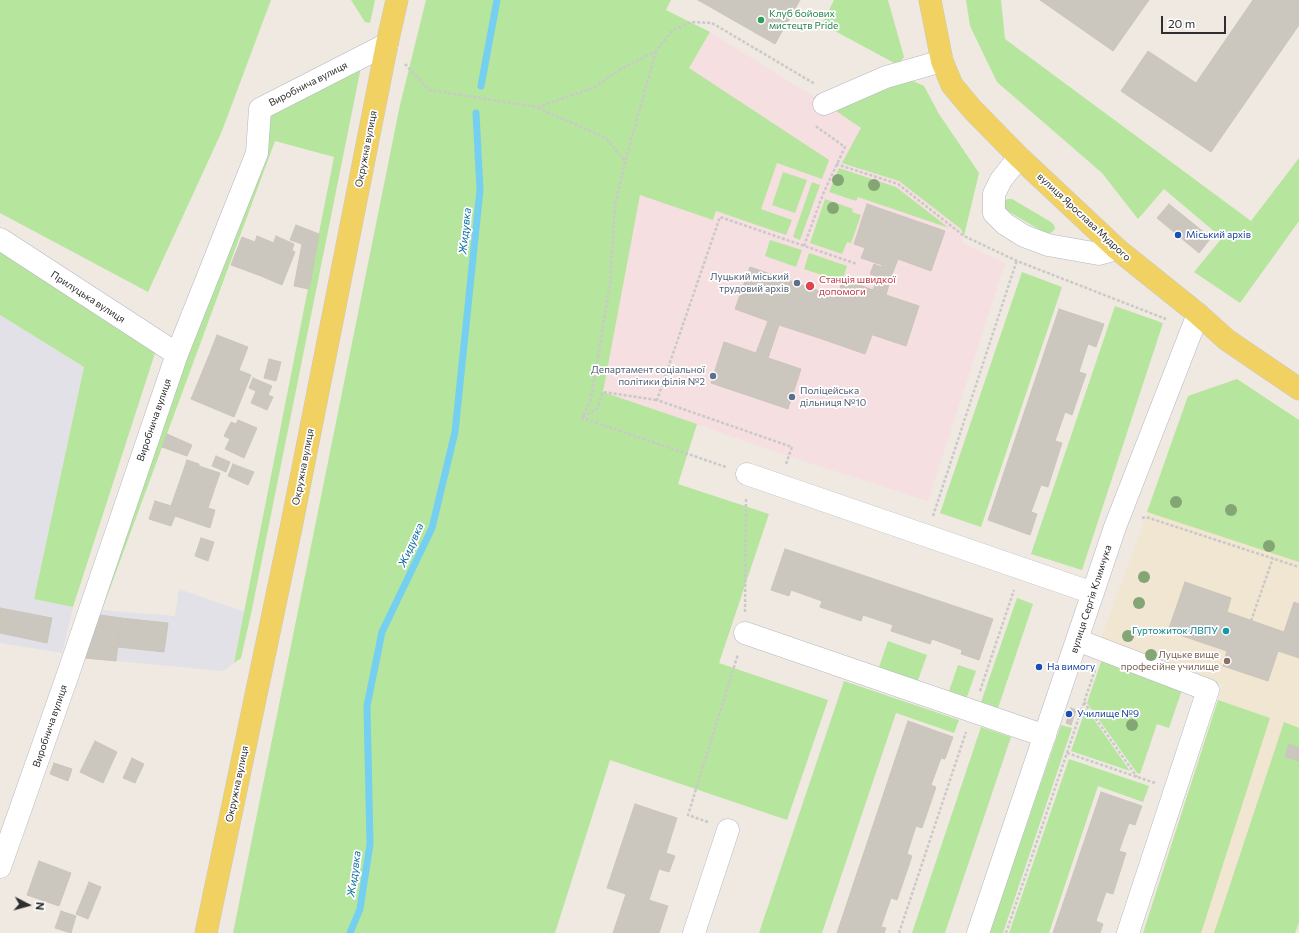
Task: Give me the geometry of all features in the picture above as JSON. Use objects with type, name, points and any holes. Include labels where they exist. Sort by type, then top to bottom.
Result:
[{"type":"main road","name":"Окружна вулиця","points":[[206,933],[293,520],[397,0]]},
{"type":"main road","name":"вулиця Ярослава Мудрого","points":[[930,0],[942,61],[952,85],[972,110],[1019,157],[1117,249],[1198,314],[1227,340],[1299,389]]},
{"type":"street","name":"Виробнича вулиця","points":[[0,867],[177,354],[257,153],[260,109],[387,44]]},
{"type":"street","points":[[831,100],[886,77],[942,61]]},
{"type":"street","points":[[1019,157],[1000,180],[994,194],[994,213],[1005,224],[1024,236],[1048,245],[1099,254],[1117,249]]},
{"type":"street","name":"Прилуцька вулиця","points":[[0,239],[177,354]]},
{"type":"street","name":"вулиця Сергія Климчука","points":[[978,933],[1115,527],[1198,314]]},
{"type":"street","points":[[747,474],[1093,593]]},
{"type":"street","points":[[745,633],[1045,736]]},
{"type":"street","points":[[1077,640],[1208,690],[1128,933]]},
{"type":"street","points":[[694,933],[728,830]]},
{"type":"path","points":[[582,418],[591,399],[610,283],[614,206],[656,51],[673,30],[691,22],[712,23],[831,100]]},
{"type":"path","points":[[387,44],[429,90],[537,108],[606,138],[625,162]]},
{"type":"path","points":[[537,108],[593,88],[621,69],[656,51]]},
{"type":"path","points":[[804,246],[823,194],[845,146],[812,124]]},
{"type":"path","points":[[836,164],[898,184],[964,236],[1017,261],[1169,320]]},
{"type":"path","points":[[657,400],[720,217],[857,264]]},
{"type":"path","points":[[926,535],[1024,236]]},
{"type":"path","points":[[582,418],[597,409],[603,392],[657,400],[792,447],[778,485]]},
{"type":"path","points":[[582,418],[747,474],[745,633],[688,815],[728,830]]},
{"type":"path","points":[[1115,527],[1146,517],[1299,567]]},
{"type":"path","points":[[1251,620],[1273,558]]},
{"type":"path","points":[[898,933],[1022,568]]},
{"type":"path","points":[[1006,933],[1102,649]]},
{"type":"path","points":[[1084,702],[1137,777]]},
{"type":"path","points":[[1067,753],[1176,790]]},
{"type":"shaded area","name":"Станція швидкої допомоги","points":[[710,32],[861,128],[961,229],[964,236],[962,243],[1005,263],[928,501],[788,456],[603,392],[640,195],[689,67]]},
{"type":"shaded area","points":[[0,315],[84,367],[34,598],[73,607],[62,653],[0,643]]},
{"type":"shaded area","name":"Луцьке вище професійне училище","points":[[1237,379],[1299,420],[1299,933],[1143,933],[1223,685],[1100,641],[1146,517],[1188,396]]},
{"type":"shaded area","points":[[179,589],[245,612],[234,663],[223,671],[84,658],[102,610],[175,616]]},
{"type":"green space","points":[[0,0],[271,0],[222,131],[148,292],[0,213]]},
{"type":"green space","points":[[351,0],[375,0],[370,23],[365,22]]},
{"type":"green space","points":[[426,0],[671,0],[666,10],[710,32],[689,68],[829,160],[822,179],[777,163],[761,209],[792,220],[786,235],[716,211],[713,220],[640,195],[603,392],[697,424],[678,484],[769,514],[719,663],[828,700],[787,820],[610,760],[555,933],[233,933],[400,105]]},
{"type":"green space","points":[[834,0],[888,0],[904,57],[898,65],[822,24]]},
{"type":"green space","points":[[966,0],[1001,0],[1005,39],[1251,221],[1299,158],[1299,221],[1240,303],[1194,272],[1222,238],[1164,189],[1138,219],[1102,173],[997,82],[970,26]]},
{"type":"green space","points":[[362,62],[251,614],[241,658],[234,663],[334,157],[275,141],[102,610],[103,580],[266,112]]},
{"type":"green space","points":[[913,81],[924,86],[939,114],[979,173],[964,236],[961,229],[899,181],[842,163],[861,128],[833,109],[903,82]]},
{"type":"green space","points":[[839,168],[896,187],[949,228],[858,197],[856,201],[829,192]]},
{"type":"green space","points":[[783,172],[807,180],[795,213],[772,205]]},
{"type":"green space","points":[[812,182],[820,185],[800,240],[793,237]]},
{"type":"green space","points":[[825,199],[853,209],[852,212],[861,215],[851,243],[847,242],[842,254],[810,243]]},
{"type":"green space","points":[[1012,199],[1051,222],[1055,229],[1049,234],[1045,233],[1006,210],[1003,208],[1005,200]]},
{"type":"green space","points":[[770,240],[802,250],[796,267],[765,256]]},
{"type":"green space","points":[[0,252],[155,353],[73,607],[34,599],[84,367],[0,315]]},
{"type":"green space","points":[[809,253],[847,266],[842,282],[804,269]]},
{"type":"green space","points":[[1022,272],[1062,287],[981,527],[940,513]]},
{"type":"green space","points":[[1115,306],[1163,323],[1082,570],[1031,554]]},
{"type":"green space","points":[[1237,379],[1299,420],[1299,562],[1147,512],[1188,396]]},
{"type":"green space","points":[[1017,598],[1033,604],[997,711],[980,705]]},
{"type":"green space","points":[[888,641],[927,655],[917,683],[878,670]]},
{"type":"green space","points":[[1103,656],[1184,684],[1169,728],[1157,724],[1140,774],[1137,773],[1087,703]]},
{"type":"green space","points":[[958,665],[976,671],[966,700],[948,694]]},
{"type":"green space","points":[[844,681],[959,720],[954,733],[896,713],[822,933],[759,933]]},
{"type":"green space","points":[[1218,700],[1270,718],[1201,933],[1143,933]]},
{"type":"green space","points":[[1086,708],[1130,771],[1071,751]]},
{"type":"green space","points":[[1284,722],[1299,728],[1299,922],[1295,933],[1214,933]]},
{"type":"green space","points":[[1061,725],[1072,728],[1003,933],[989,933]]},
{"type":"green space","points":[[981,727],[1011,737],[945,933],[912,933]]},
{"type":"green space","points":[[1069,759],[1149,786],[1143,802],[1098,786],[1049,933],[1009,933]]},
{"type":"building","name":"Клуб бойових мистецтв Pride","points":[[698,0],[800,0],[775,44]]},
{"type":"building","points":[[1040,0],[1149,0],[1113,51]]},
{"type":"building","points":[[1253,0],[1299,0],[1299,25],[1211,152],[1121,91],[1148,51],[1196,83]]},
{"type":"building","points":[[867,204],[945,231],[931,271],[898,259],[891,277],[886,295],[919,306],[906,346],[828,320],[822,339],[779,325],[768,358],[801,369],[788,409],[711,383],[724,342],[756,353],[768,321],[735,309],[750,267],[837,297],[843,279],[873,290],[878,277],[870,274],[874,264],[881,267],[885,255],[854,244]]},
{"type":"building","points":[[1169,204],[1211,238],[1199,253],[1157,218]]},
{"type":"building","points":[[296,225],[319,234],[309,289],[294,286],[302,244],[290,240]]},
{"type":"building","points":[[257,236],[274,243],[261,276],[231,265],[242,237],[255,242]]},
{"type":"building","points":[[276,236],[294,244],[292,250],[295,252],[282,285],[261,276]]},
{"type":"building","points":[[865,248],[885,255],[882,265],[861,258]]},
{"type":"building","points":[[1059,309],[1104,324],[1096,347],[1088,344],[1079,372],[1086,374],[1072,415],[1065,412],[1055,441],[1062,443],[1048,487],[1041,485],[1031,512],[1037,514],[1030,535],[988,520]]},
{"type":"building","points":[[828,320],[872,335],[865,354],[822,339]]},
{"type":"building","points":[[217,335],[248,347],[239,370],[208,358]]},
{"type":"building","points":[[208,358],[251,375],[234,417],[191,399]]},
{"type":"building","points":[[269,359],[281,362],[276,381],[264,378]]},
{"type":"building","points":[[253,378],[272,386],[268,395],[273,397],[267,410],[251,403],[256,391],[249,388]]},
{"type":"building","points":[[238,420],[257,428],[244,458],[225,449],[230,439],[224,436],[231,422],[236,424]]},
{"type":"building","points":[[167,434],[192,445],[187,456],[162,447]]},
{"type":"building","points":[[216,456],[230,462],[226,472],[212,466]]},
{"type":"building","points":[[187,460],[220,473],[208,508],[215,510],[210,528],[175,516],[178,508],[171,506]]},
{"type":"building","points":[[233,464],[254,472],[248,485],[228,476]]},
{"type":"building","points":[[155,501],[178,508],[171,526],[149,519]]},
{"type":"building","points":[[201,538],[214,542],[208,561],[195,556]]},
{"type":"building","points":[[785,549],[993,619],[979,660],[961,654],[962,650],[932,639],[930,644],[891,631],[893,625],[863,615],[861,621],[820,607],[822,601],[791,590],[789,596],[771,590]]},
{"type":"building","name":"Гуртожиток ЛВПУ","points":[[1185,582],[1231,598],[1227,612],[1284,632],[1294,602],[1299,604],[1299,658],[1278,651],[1268,681],[1223,666],[1227,651],[1168,631]]},
{"type":"building","points":[[0,608],[52,618],[47,643],[0,633]]},
{"type":"building","points":[[100,615],[121,618],[116,661],[84,658]]},
{"type":"building","points":[[121,618],[168,623],[164,652],[118,647]]},
{"type":"building","points":[[1071,708],[1076,710],[1071,725],[1066,723]]},
{"type":"building","points":[[908,721],[953,737],[945,759],[941,758],[931,785],[936,787],[922,828],[916,826],[907,854],[912,856],[897,900],[891,898],[881,927],[886,928],[884,933],[837,933]]},
{"type":"building","points":[[95,741],[117,752],[103,783],[80,772]]},
{"type":"building","points":[[1289,744],[1299,748],[1299,761],[1285,757]]},
{"type":"building","points":[[132,758],[144,764],[135,783],[123,778]]},
{"type":"building","points":[[54,763],[72,769],[68,781],[50,774]]},
{"type":"building","points":[[1101,792],[1142,806],[1135,825],[1129,823],[1119,851],[1126,853],[1113,894],[1106,892],[1096,921],[1103,924],[1100,933],[1053,933]]},
{"type":"building","points":[[635,804],[677,818],[666,853],[675,856],[669,872],[659,869],[649,900],[668,906],[659,933],[613,933],[626,894],[607,888]]},
{"type":"building","points":[[39,861],[71,873],[59,906],[27,895]]},
{"type":"building","points":[[89,882],[101,887],[88,919],[76,914]]},
{"type":"building","points":[[61,911],[76,916],[71,933],[55,928]]},
{"type":"waterway","name":"Жидувка","points":[[481,86],[497,0]]},
{"type":"waterway","name":"Жидувка","points":[[350,933],[360,909],[370,844],[367,706],[382,632],[432,528],[455,432],[480,190],[476,113]]},
{"type":"place","name":"Клуб бойових мистецтв Pride","points":[[761,20]]},
{"type":"place","name":"Міський архів","points":[[1178,235]]},
{"type":"place","name":"Луцький міський трудовий архів","points":[[797,283]]},
{"type":"place","name":"Станція швидкої допомоги","points":[[810,286]]},
{"type":"place","name":"Департамент соціальної політики філія №2","points":[[713,376]]},
{"type":"place","name":"Поліцейська дільниця №10","points":[[792,397]]},
{"type":"place","name":"Гуртожиток ЛВПУ","points":[[1226,631]]},
{"type":"place","name":"Луцьке вище професійне училище","points":[[1227,661]]},
{"type":"place","name":"На вимогу","points":[[1039,667]]},
{"type":"place","name":"Училище №9","points":[[1069,714]]}]
